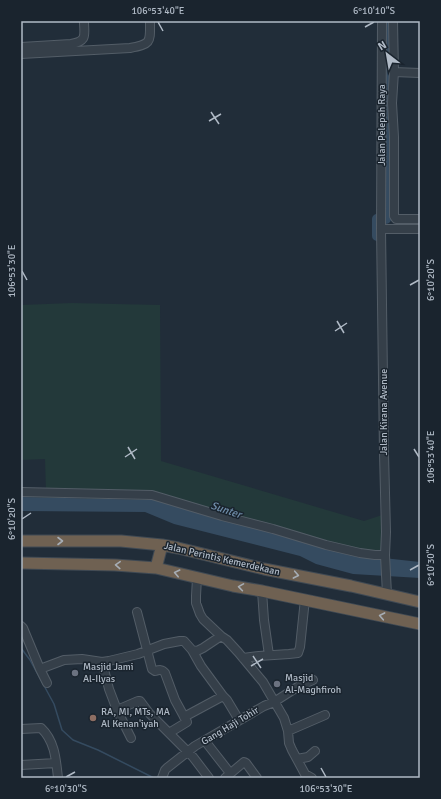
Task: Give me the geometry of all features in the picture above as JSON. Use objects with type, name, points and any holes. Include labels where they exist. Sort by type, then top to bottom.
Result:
[{"type":"highway","name":"Jalan Perintis Kemerdekaan","points":[[21,541],[121,542],[162,545],[264,569],[420,602]]},
{"type":"highway","points":[[156,568],[162,545]]},
{"type":"highway","points":[[21,563],[115,564],[156,568],[233,586],[305,599],[420,624]]},
{"type":"street","points":[[21,47],[78,43],[84,38],[84,21]]},
{"type":"street","points":[[21,54],[130,48],[141,46],[150,40],[150,21]]},
{"type":"street","name":"Jalan Pelepah Raya","points":[[382,21],[382,227]]},
{"type":"street","name":"Jalan Pelepah Raya","points":[[393,21],[394,72],[392,103],[394,216],[396,219],[420,219]]},
{"type":"street","points":[[394,72],[420,73]]},
{"type":"street","points":[[382,227],[420,224]]},
{"type":"street","points":[[382,227],[420,229]]},
{"type":"street","name":"Jalan Kirana Avenue","points":[[382,227],[386,532],[385,556],[387,594]]},
{"type":"street","points":[[21,492],[152,496],[326,545],[360,553],[385,556]]},
{"type":"street","points":[[197,578],[196,596],[198,609],[203,619],[227,640],[263,682],[284,718],[288,731],[289,743],[306,777]]},
{"type":"street","points":[[262,591],[269,655]]},
{"type":"street","points":[[243,658],[298,653],[300,647],[305,599]]},
{"type":"street","points":[[137,612],[153,670],[163,670],[165,673],[175,700],[186,720],[186,723],[169,733]]},
{"type":"street","points":[[21,626],[47,683]]},
{"type":"street","points":[[192,650],[203,648],[221,636]]},
{"type":"street","points":[[40,669],[67,660],[82,659],[102,662],[134,656],[164,644],[180,641],[184,642],[188,644],[201,666],[227,700],[239,720]]},
{"type":"street","points":[[102,662],[109,689],[117,710],[131,738]]},
{"type":"street","name":"Gang Haji Tohir","points":[[162,778],[163,773],[167,768],[187,752],[267,704],[274,702],[292,690],[313,680]]},
{"type":"street","points":[[184,717],[223,696]]},
{"type":"street","points":[[117,710],[140,701],[149,713],[187,752],[209,778]]},
{"type":"street","points":[[288,731],[325,715]]},
{"type":"street","points":[[21,729],[42,729],[53,746],[58,778]]},
{"type":"street","points":[[205,741],[227,776],[243,762],[245,762],[257,778]]},
{"type":"street","points":[[297,760],[308,757],[315,751]]},
{"type":"street","points":[[21,765],[56,763]]},
{"type":"green space","points":[[72,303],[160,305],[161,461],[364,521],[382,515],[383,555],[155,500],[21,497],[21,492],[46,492],[45,459],[21,460],[21,305]]},
{"type":"water","points":[[21,497],[155,500],[356,555],[420,562],[420,578],[353,574],[316,564],[300,556],[174,524],[145,512],[21,511]]},
{"type":"waterway","points":[[386,21],[386,219]]},
{"type":"waterway","points":[[377,219],[377,236]]},
{"type":"waterway","points":[[21,648],[30,660],[54,704],[62,730],[73,740],[98,750],[154,778]]},
{"type":"place","name":"Masjid Jami Al-Ilyas","points":[[75,673]]},
{"type":"place","name":"Masjid Al-Maghfiroh","points":[[277,684]]},
{"type":"place","name":"RA, MI, MTs, MA Al Kenan'iyah","points":[[93,718]]},
{"type":"water label","name":"Sunter","points":[[226,510]]}]
